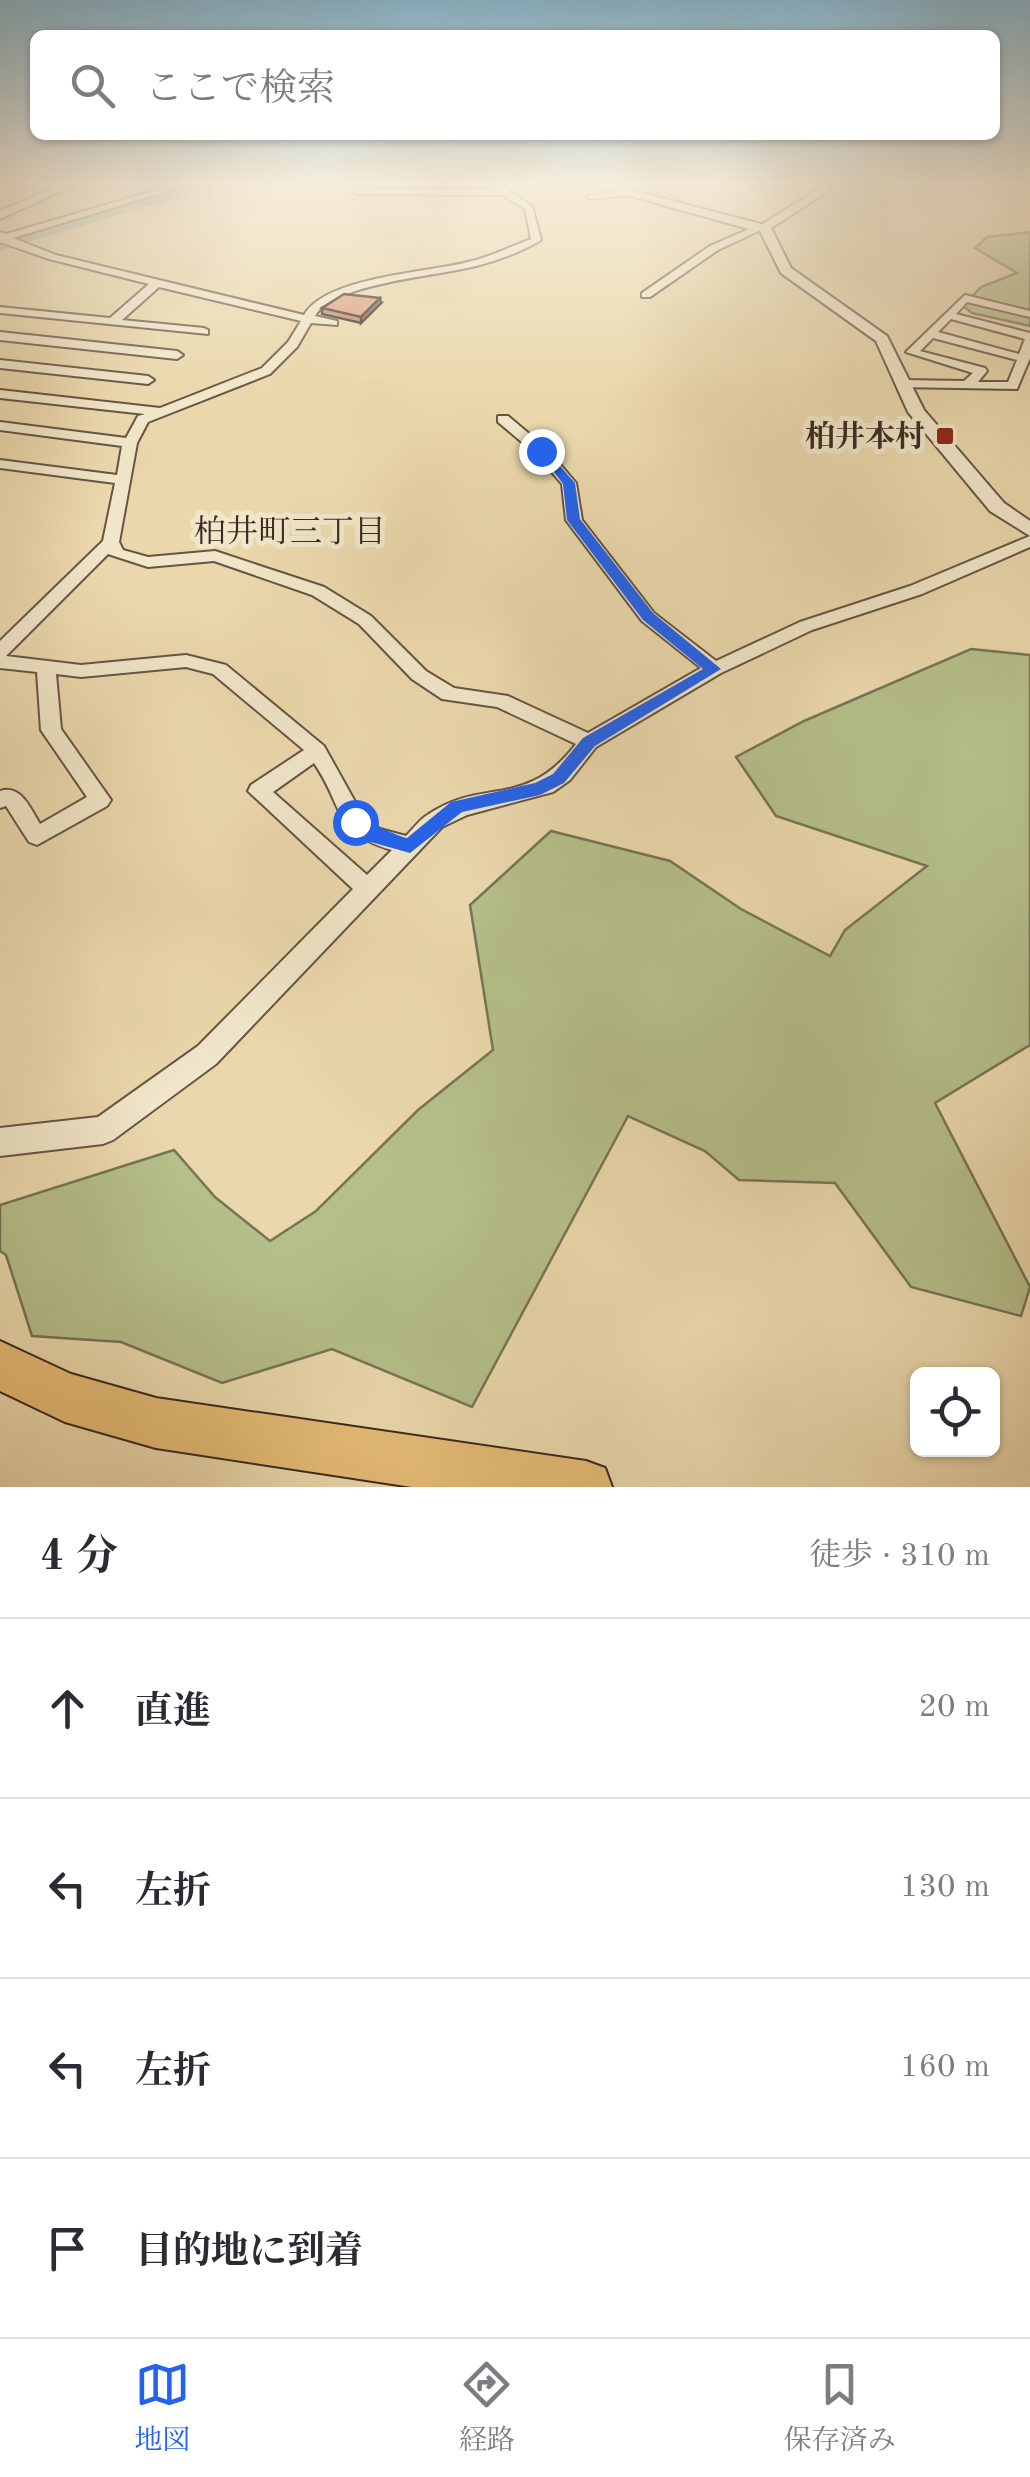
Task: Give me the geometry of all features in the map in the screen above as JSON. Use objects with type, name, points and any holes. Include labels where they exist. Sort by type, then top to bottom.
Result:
[{"type":"main road","points":[[0,1365],[65,1397],[156,1423],[586,1487]]},
{"type":"street","points":[[44,252],[332,323]]},
{"type":"street","points":[[216,556],[148,562],[116,553],[111,542],[122,480],[130,442],[144,418],[266,371],[293,344],[315,306],[339,292],[478,263],[505,252]]},
{"type":"street","points":[[646,295],[708,252]]},
{"type":"street","points":[[775,252],[786,270],[882,340],[916,412],[997,506],[1030,530]]},
{"type":"street","points":[[112,322],[158,282]]},
{"type":"street","points":[[968,385],[981,372],[912,352],[966,298],[1030,314]]},
{"type":"street","points":[[4,314],[204,332],[148,380],[124,408]]},
{"type":"street","points":[[903,384],[1012,386],[1022,374],[1022,358],[1030,339],[948,314]]},
{"type":"street","points":[[928,333],[1022,358]]},
{"type":"street","points":[[0,336],[177,356]]},
{"type":"street","points":[[0,364],[148,380]]},
{"type":"street","points":[[0,394],[158,411]]},
{"type":"street","points":[[503,419],[569,483],[574,520],[648,616],[714,669]]},
{"type":"street","points":[[0,426],[130,442]]},
{"type":"street","points":[[0,464],[122,480]]},
{"type":"street","points":[[0,1142],[103,1130],[207,1055],[367,888],[457,806],[540,789],[558,778],[589,742],[714,669],[806,626],[916,590],[1030,541]]},
{"type":"street","points":[[0,652],[111,542]]},
{"type":"street","points":[[184,545],[318,591],[352,610],[419,675],[448,694],[500,701],[589,742]]},
{"type":"street","points":[[0,662],[81,670],[186,661],[219,668],[267,703],[316,751],[350,804],[355,822],[373,836],[410,846]]},
{"type":"street","points":[[0,800],[10,796],[37,836],[100,800],[50,730],[46,668]]},
{"type":"street","points":[[316,751],[258,791],[367,888]]},
{"type":"green space","points":[[982,252],[1030,252],[1030,326],[972,313],[963,306],[981,287],[1017,273]]},
{"type":"green space","points":[[971,649],[1030,655],[1030,1045],[935,1103],[1030,1287],[1021,1316],[911,1287],[835,1183],[739,1180],[705,1151],[628,1116],[472,1407],[332,1349],[222,1383],[121,1342],[32,1336],[6,1255],[0,1251],[0,1205],[174,1150],[215,1197],[270,1241],[316,1211],[418,1110],[493,1050],[470,905],[551,831],[670,861],[741,909],[830,956],[845,930],[927,866],[776,816],[736,757],[804,721]]},
{"type":"building","points":[[344,294],[380,298],[361,317],[322,308]]},
{"type":"place","name":"柏井本村","points":[[945,436]]},
{"type":"district","name":"柏井町三丁目","points":[[290,531]]},
{"type":"route","points":[[355,822],[373,836],[410,846],[434,821],[457,806],[540,789],[558,778],[589,742],[714,669],[648,616],[608,559],[574,520],[569,483],[541,451]]}]
